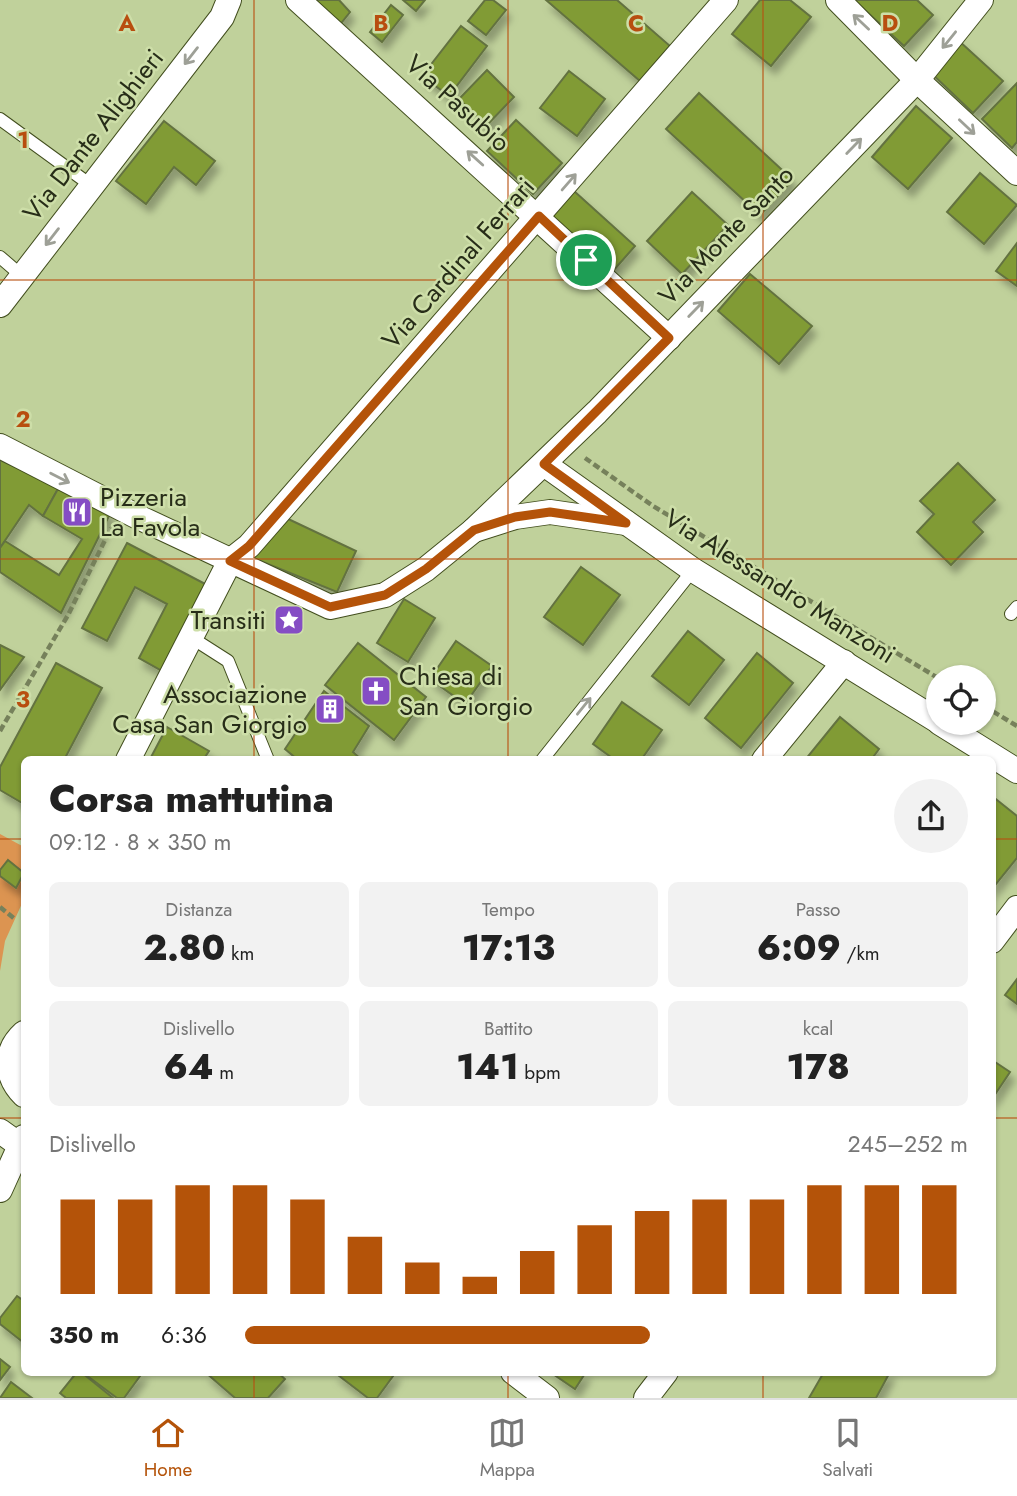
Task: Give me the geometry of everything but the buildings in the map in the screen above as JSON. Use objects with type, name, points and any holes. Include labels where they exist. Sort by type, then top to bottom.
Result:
[{"type":"street","name":"Via Dante Alighieri","points":[[0,305],[222,17],[229,0]]},
{"type":"street","name":"Via Pasubio","points":[[298,0],[539,216],[669,338]]},
{"type":"street","name":"Via Cardinal Ferrari","points":[[230,561],[249,546],[726,0]]},
{"type":"street","points":[[838,0],[917,80],[1017,173]]},
{"type":"street","name":"Via Monte Santo","points":[[474,530],[669,338],[917,80],[981,0]]},
{"type":"street","name":"Via Alessandro Manzoni","points":[[0,446],[121,508],[330,607],[355,604],[385,595],[426,569],[474,530],[515,517],[550,512],[626,523]]},
{"type":"street","name":"Via Alessandro Manzoni","points":[[544,464],[693,570],[926,714]]},
{"type":"street","points":[[130,756],[230,561]]},
{"type":"street","points":[[767,756],[844,662]]},
{"type":"street","name":"Via Alessandro Manzoni","points":[[960,735],[993,756]]},
{"type":"street","name":"Via Alessandro Manzoni","points":[[996,758],[1017,771]]},
{"type":"street","points":[[996,935],[1017,908]]},
{"type":"street","points":[[21,1037],[11,1050],[9,1063],[10,1076],[21,1091]]},
{"type":"street","points":[[0,1130],[21,1140]]},
{"type":"street","points":[[0,1190],[21,1145]]},
{"type":"street","points":[[518,1376],[547,1398]]},
{"type":"street","points":[[646,1398],[663,1376]]},
{"type":"lane","points":[[0,118],[92,186]]},
{"type":"lane","points":[[0,257],[22,276]]},
{"type":"lane","points":[[545,756],[693,570]]},
{"type":"lane","points":[[192,638],[228,661],[266,756]]},
{"type":"path","points":[[564,444],[653,506],[926,671]]},
{"type":"path","points":[[0,731],[68,615],[121,508]]},
{"type":"path","points":[[996,713],[1017,726]]},
{"type":"path","points":[[0,907],[16,920]]},
{"type":"shaded area","points":[[0,834],[21,845],[21,906],[5,941],[0,971]]},
{"type":"place","name":"Pizzeria La Favola","points":[[77,512]]},
{"type":"place","name":"Transiti","points":[[289,620]]},
{"type":"place","name":"Chiesa di San Giorgio","points":[[376,691]]},
{"type":"place","name":"Associazione Casa San Giorgio","points":[[330,709]]},
{"type":"route","points":[[539,216],[586,260],[669,338],[544,464],[626,523],[550,512],[515,517],[474,530],[426,569],[385,595],[355,604],[330,607],[230,561],[249,546],[539,216]]}]
